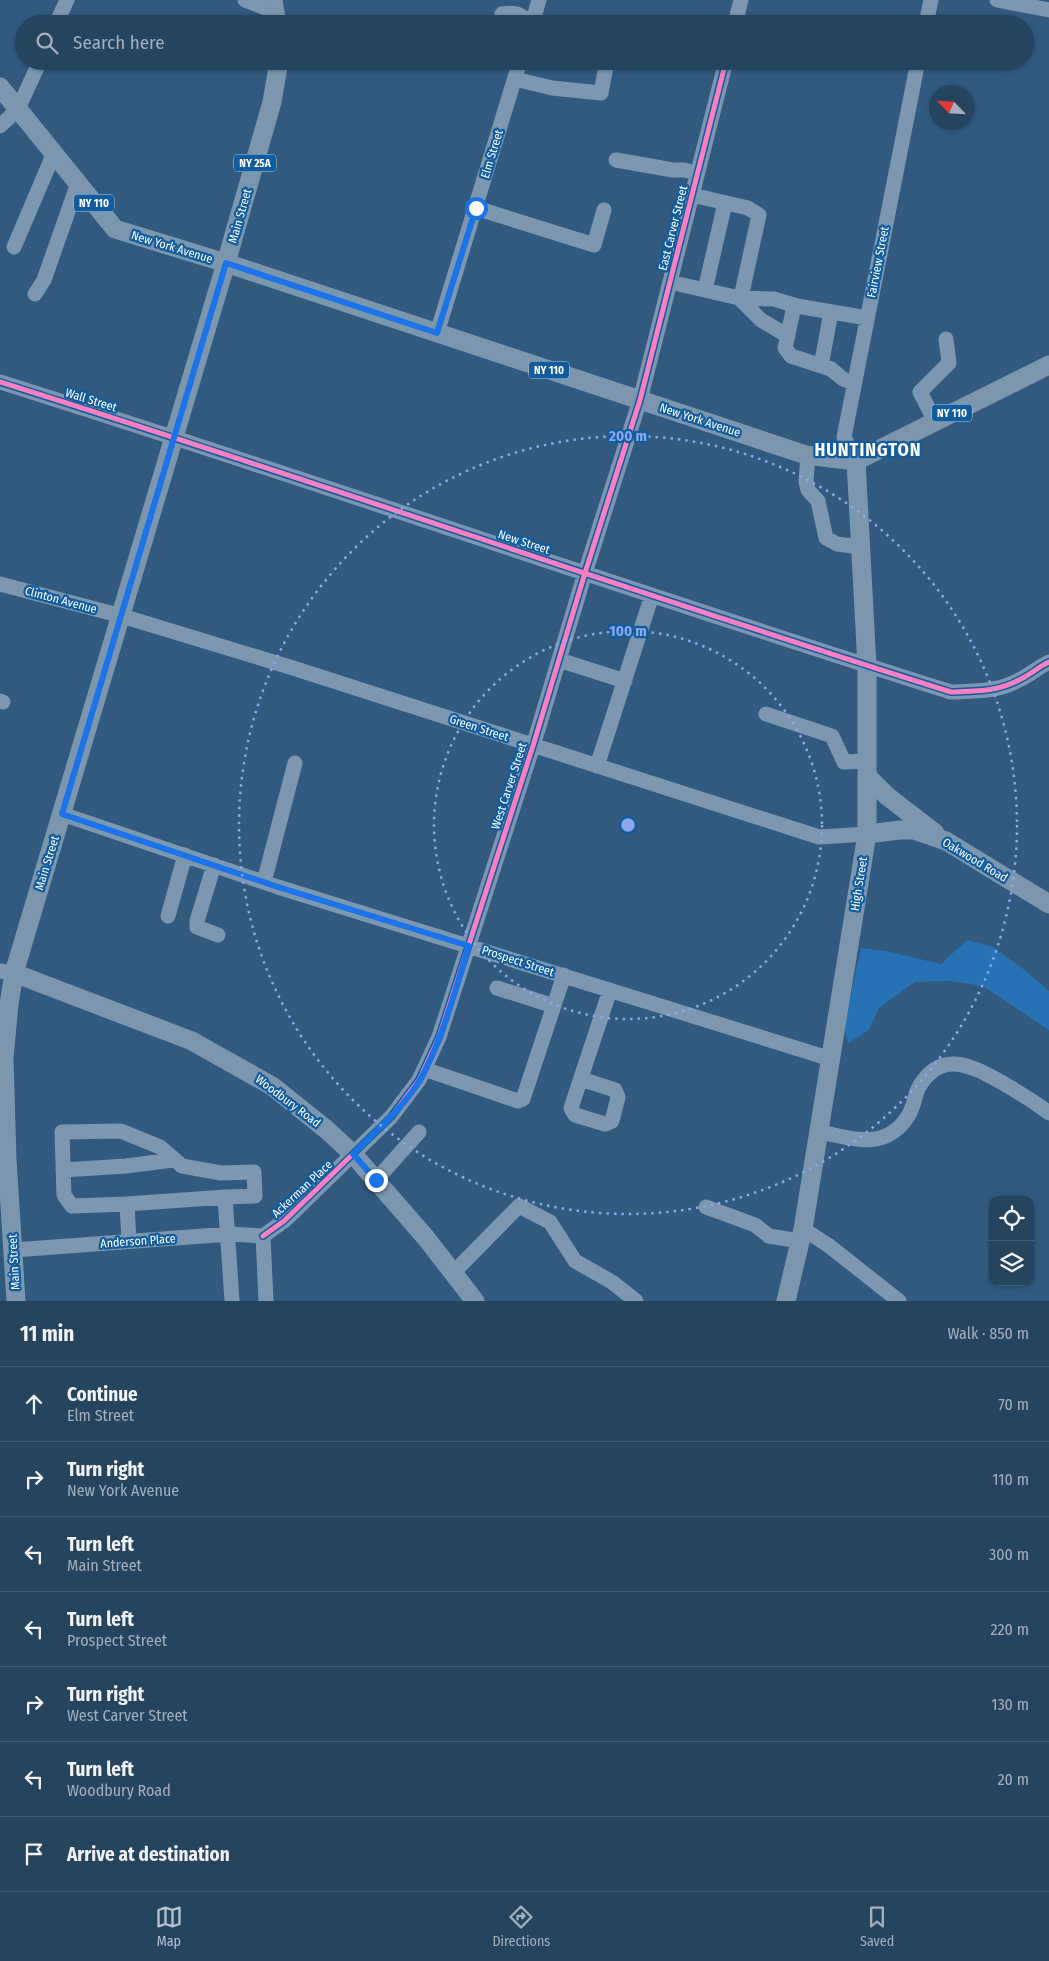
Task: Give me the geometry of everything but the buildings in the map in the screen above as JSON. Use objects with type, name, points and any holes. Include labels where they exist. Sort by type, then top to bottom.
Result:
[{"type":"main road","name":"Main Street","points":[[16,1301],[14,1250],[6,1159],[4,1058],[9,1004],[7,972],[62,814],[122,616],[272,102],[277,70]]},
{"type":"main road","name":"New York Avenue","points":[[0,87],[115,229],[226,263],[808,455],[856,461]]},
{"type":"main road","name":"NY 110","points":[[856,461],[1049,365]]},
{"type":"main road","name":"High Street","points":[[786,1301],[802,1235],[820,1132],[867,834],[867,666],[856,461]]},
{"type":"main road","points":[[868,770],[887,796],[946,841]]},
{"type":"main road","name":"Oakwood Road","points":[[867,834],[914,830],[946,841],[1049,904]]},
{"type":"main road","name":"Woodbury Road","points":[[7,972],[192,1041],[272,1086],[327,1130],[353,1154],[475,1301]]},
{"type":"street","points":[[60,15],[67,0]]},
{"type":"street","points":[[246,0],[275,12]]},
{"type":"street","points":[[535,15],[539,0]]},
{"type":"street","points":[[737,15],[741,0]]},
{"type":"street","points":[[928,15],[931,0]]},
{"type":"street","points":[[997,0],[1049,10]]},
{"type":"street","points":[[502,14],[512,12],[522,15]]},
{"type":"street","points":[[0,126],[18,109],[36,70]]},
{"type":"street","name":"Elm Street","points":[[437,333],[518,70]]},
{"type":"street","points":[[515,79],[552,88],[601,93],[605,70]]},
{"type":"street","name":"East Carver Street","points":[[640,400],[724,70]]},
{"type":"street","name":"Fairview Street","points":[[856,461],[844,436],[916,70]]},
{"type":"street","points":[[14,247],[54,153]]},
{"type":"street","points":[[616,160],[698,173]]},
{"type":"street","points":[[35,294],[44,280],[78,183]]},
{"type":"street","points":[[692,195],[748,208],[760,215],[742,294],[739,298]]},
{"type":"street","points":[[705,290],[725,203]]},
{"type":"street","points":[[476,208],[594,245],[604,210]]},
{"type":"street","points":[[670,282],[739,298],[774,300],[797,306],[867,318]]},
{"type":"street","points":[[739,298],[761,320],[788,336]]},
{"type":"street","points":[[797,306],[792,311],[785,348],[791,356],[831,369],[842,379],[854,383]]},
{"type":"street","points":[[821,366],[831,312]]},
{"type":"street","points":[[936,421],[920,392],[948,363],[946,339]]},
{"type":"street","name":"Wall Street","points":[[0,382],[175,438]]},
{"type":"street","name":"West Carver Street","points":[[353,1154],[391,1117],[419,1080],[439,1037],[533,746],[640,400]]},
{"type":"street","name":"New Street","points":[[175,438],[951,692],[992,691],[1019,680],[1049,662]]},
{"type":"street","points":[[808,455],[806,481],[808,490],[818,501],[826,538],[837,544],[860,547]]},
{"type":"street","name":"Clinton Avenue","points":[[0,584],[122,616]]},
{"type":"street","points":[[597,766],[652,595]]},
{"type":"street","name":"Green Street","points":[[122,616],[293,668],[819,837],[867,834]]},
{"type":"street","points":[[559,660],[624,681]]},
{"type":"street","points":[[766,714],[832,736],[844,762],[868,770]]},
{"type":"street","points":[[264,882],[295,764]]},
{"type":"street","name":"Prospect Street","points":[[62,814],[264,882],[831,1059]]},
{"type":"street","points":[[168,916],[185,855]]},
{"type":"street","points":[[214,865],[197,921],[197,927],[218,936]]},
{"type":"street","points":[[424,1069],[518,1101],[523,1099],[564,976]]},
{"type":"street","points":[[497,988],[554,1006]]},
{"type":"street","points":[[581,1079],[610,990]]},
{"type":"street","points":[[820,1132],[862,1140],[877,1139],[885,1135],[900,1127],[907,1117],[918,1089],[926,1077],[938,1068],[950,1064],[962,1064],[975,1068],[1032,1100],[1049,1113]]},
{"type":"street","points":[[121,1131],[160,1147],[182,1166],[221,1173],[254,1172],[255,1196],[72,1206],[64,1195],[63,1170],[62,1132],[121,1131]]},
{"type":"street","points":[[376,1180],[419,1132]]},
{"type":"street","name":"Ackerman Place","points":[[263,1236],[284,1221],[353,1154]]},
{"type":"street","points":[[63,1170],[126,1166],[173,1160]]},
{"type":"street","points":[[225,1197],[232,1301]]},
{"type":"street","points":[[127,1204],[129,1241]]},
{"type":"street","points":[[453,1273],[519,1206],[550,1222],[575,1261],[612,1282],[636,1301]]},
{"type":"street","points":[[706,1207],[755,1225],[769,1236],[802,1235],[828,1245],[899,1301]]},
{"type":"street","name":"Anderson Place","points":[[14,1250],[228,1234],[263,1236]]},
{"type":"street","points":[[263,1236],[266,1301]]},
{"type":"shaded area","points":[[967,940],[993,947],[1026,971],[1049,991],[1049,1030],[983,986],[950,981],[915,982],[879,1008],[869,1030],[848,1043],[844,1027],[861,948],[886,951],[941,964]]},
{"type":"cycle path","points":[[263,1236],[284,1221],[391,1117],[419,1080],[439,1037],[533,746],[640,400],[724,70]]},
{"type":"cycle path","points":[[0,382],[951,692],[1002,687],[1023,678],[1049,662]]},
{"type":"district","name":"HUNTINGTON","points":[[868,450]]},
{"type":"route","points":[[376,1180],[353,1154],[391,1117],[419,1080],[439,1037],[469,946],[278,887],[62,814],[226,263],[437,333],[476,208]]}]
